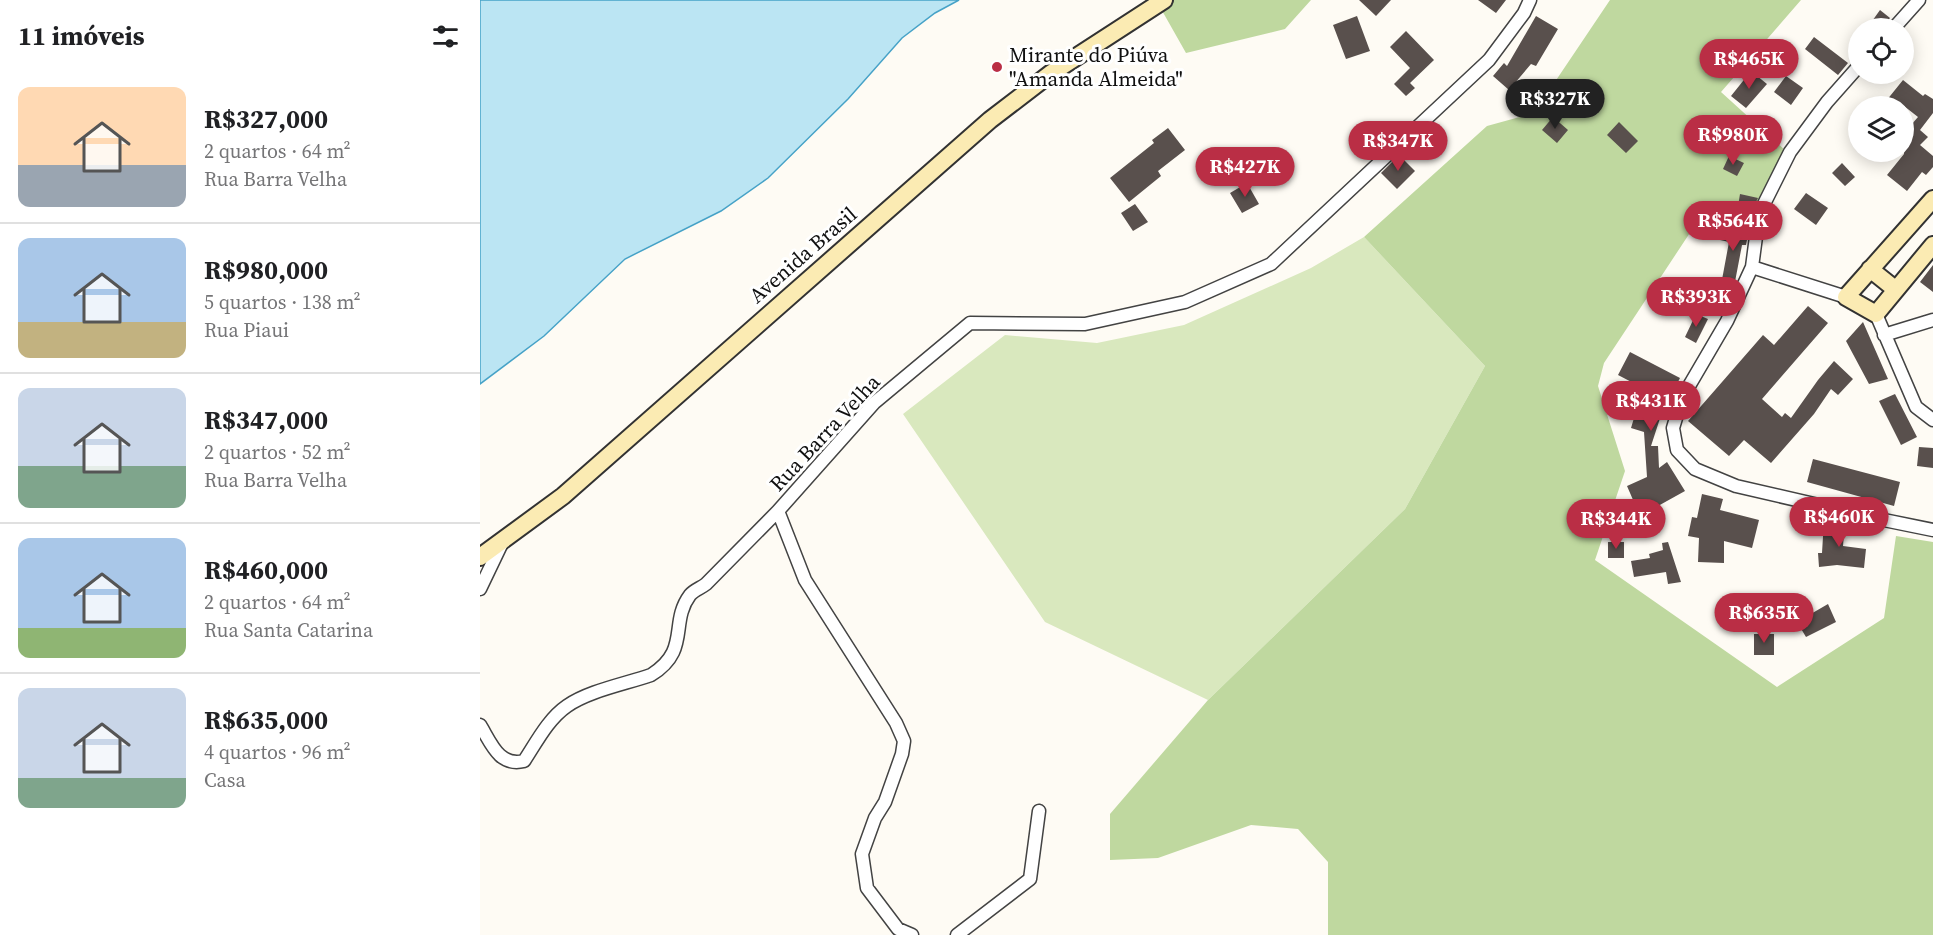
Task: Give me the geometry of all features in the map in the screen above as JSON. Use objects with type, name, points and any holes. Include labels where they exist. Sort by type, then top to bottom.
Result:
[{"type":"main road","name":"Avenida Brasil","points":[[480,557],[563,496],[990,120],[1050,74],[1164,0]]},
{"type":"main road","points":[[1933,199],[1846,297],[1876,314],[1933,245]]},
{"type":"main road","points":[[1870,270],[1895,289]]},
{"type":"street","name":"Rua Barra Velha","points":[[912,935],[898,929],[867,888],[862,854],[875,818],[885,801],[902,754],[904,741],[896,723],[805,580],[778,511],[874,403],[970,323],[1085,324],[1185,302],[1271,264],[1489,60],[1524,13],[1530,0]]},
{"type":"street","points":[[1902,18],[1919,0]]},
{"type":"street","points":[[1848,79],[1827,102],[1790,152],[1759,214],[1752,267],[1727,321],[1682,398],[1673,428],[1677,450],[1695,469],[1736,486],[1933,530]]},
{"type":"street","points":[[1752,267],[1846,297]]},
{"type":"street","points":[[1876,314],[1916,407],[1933,420]]},
{"type":"street","points":[[1884,335],[1933,320]]},
{"type":"street","points":[[480,725],[496,753],[505,761],[514,764],[524,761],[550,722],[565,707],[580,698],[651,675],[659,670],[673,654],[679,639],[684,607],[692,593],[706,585],[778,511]]},
{"type":"street","points":[[480,589],[505,538]]},
{"type":"street","points":[[957,935],[1030,879],[1039,812]]},
{"type":"green space","points":[[1156,0],[1311,0],[1285,29],[1186,53]]},
{"type":"green space","points":[[1610,0],[1801,0],[1721,92],[1786,151],[1753,222],[1705,210],[1604,363],[1598,386],[1625,471],[1595,560],[1777,687],[1884,618],[1896,536],[1933,542],[1933,935],[1328,935],[1328,862],[1298,829],[1251,825],[1158,858],[1110,860],[1110,814],[1208,700],[1405,509],[1485,366],[1364,237],[1487,126],[1534,113]]},
{"type":"green space","points":[[1364,237],[1485,366],[1405,509],[1208,700],[1045,622],[903,414],[1005,335],[1097,343],[1184,325],[1311,268]]},
{"type":"water","points":[[480,0],[959,0],[935,13],[902,38],[848,99],[768,178],[721,211],[625,259],[544,336],[480,384]]},
{"type":"building","points":[[1359,0],[1391,0],[1376,16]]},
{"type":"building","points":[[1478,0],[1506,0],[1496,13]]},
{"type":"building","points":[[1880,10],[1890,18],[1874,18]]},
{"type":"building","points":[[1357,16],[1370,51],[1346,59],[1333,25]]},
{"type":"building","points":[[1536,16],[1558,29],[1536,66],[1531,64],[1509,90],[1493,76],[1504,63],[1507,66]]},
{"type":"building","points":[[1406,31],[1434,60],[1410,83],[1415,88],[1406,96],[1394,84],[1410,68],[1390,47]]},
{"type":"building","points":[[1814,37],[1848,63],[1838,75],[1805,49]]},
{"type":"building","points":[[1751,71],[1767,84],[1746,108],[1731,96]]},
{"type":"building","points":[[1786,76],[1803,88],[1791,105],[1774,92]]},
{"type":"building","points":[[1900,84],[1908,84],[1923,96],[1925,94],[1933,99],[1933,113],[1920,130],[1928,137],[1920,145],[1933,156],[1933,167],[1926,175],[1922,172],[1907,191],[1887,175],[1898,162],[1914,162],[1914,122],[1918,117],[1914,114],[1914,96],[1890,96]]},
{"type":"building","points":[[1553,117],[1568,130],[1557,143],[1542,130]]},
{"type":"building","points":[[1619,122],[1638,141],[1626,153],[1607,135]]},
{"type":"building","points":[[1168,128],[1185,150],[1158,171],[1161,176],[1129,202],[1110,178],[1154,143],[1152,140]]},
{"type":"building","points":[[1399,155],[1415,171],[1397,189],[1381,173]]},
{"type":"building","points":[[1729,156],[1744,163],[1737,176],[1723,169]]},
{"type":"building","points":[[1842,163],[1855,177],[1845,186],[1832,173]]},
{"type":"building","points":[[1247,183],[1259,204],[1242,213],[1230,193]]},
{"type":"building","points":[[1806,193],[1828,208],[1816,225],[1794,209]]},
{"type":"building","points":[[1740,194],[1758,198],[1753,208],[1738,206]]},
{"type":"building","points":[[1135,204],[1148,222],[1133,231],[1121,213]]},
{"type":"building","points":[[1722,225],[1749,230],[1746,245],[1742,245],[1734,287],[1721,285],[1729,242],[1720,240]]},
{"type":"building","points":[[1933,265],[1933,292],[1920,282]]},
{"type":"building","points":[[1808,306],[1828,323],[1762,399],[1782,417],[1785,413],[1791,418],[1834,361],[1853,379],[1838,395],[1831,389],[1814,414],[1771,463],[1744,440],[1729,456],[1688,421],[1763,335],[1774,345]]},
{"type":"building","points":[[1696,314],[1708,319],[1696,343],[1685,337]]},
{"type":"building","points":[[1863,322],[1888,379],[1869,384],[1846,341]]},
{"type":"building","points":[[1630,352],[1680,378],[1667,404],[1665,403],[1651,446],[1658,446],[1659,468],[1667,462],[1685,491],[1640,516],[1627,486],[1647,477],[1644,432],[1631,428],[1643,388],[1618,375]]},
{"type":"building","points":[[1895,394],[1917,437],[1901,445],[1879,401]]},
{"type":"building","points":[[1919,447],[1933,448],[1933,468],[1917,466]]},
{"type":"building","points":[[1813,459],[1900,482],[1894,506],[1807,482]]},
{"type":"building","points":[[1702,494],[1723,499],[1720,510],[1759,520],[1752,548],[1724,541],[1724,563],[1698,562],[1699,538],[1688,536],[1692,517],[1697,518]]},
{"type":"building","points":[[1631,514],[1640,531],[1628,537],[1619,520]]},
{"type":"building","points":[[1824,520],[1845,522],[1843,546],[1866,549],[1864,568],[1837,565],[1819,567],[1818,553],[1822,553]]},
{"type":"building","points":[[1608,542],[1624,542],[1624,558],[1608,558]]},
{"type":"building","points":[[1668,542],[1681,582],[1668,584],[1666,572],[1634,577],[1631,561],[1650,558],[1649,554],[1663,550],[1662,543]]},
{"type":"building","points":[[1828,604],[1836,622],[1806,637],[1797,622]]},
{"type":"building","points":[[1754,634],[1774,634],[1774,655],[1754,655]]},
{"type":"place","name":"Mirante do Piúva \"Amanda Almeida\"","points":[[997,67]]}]
